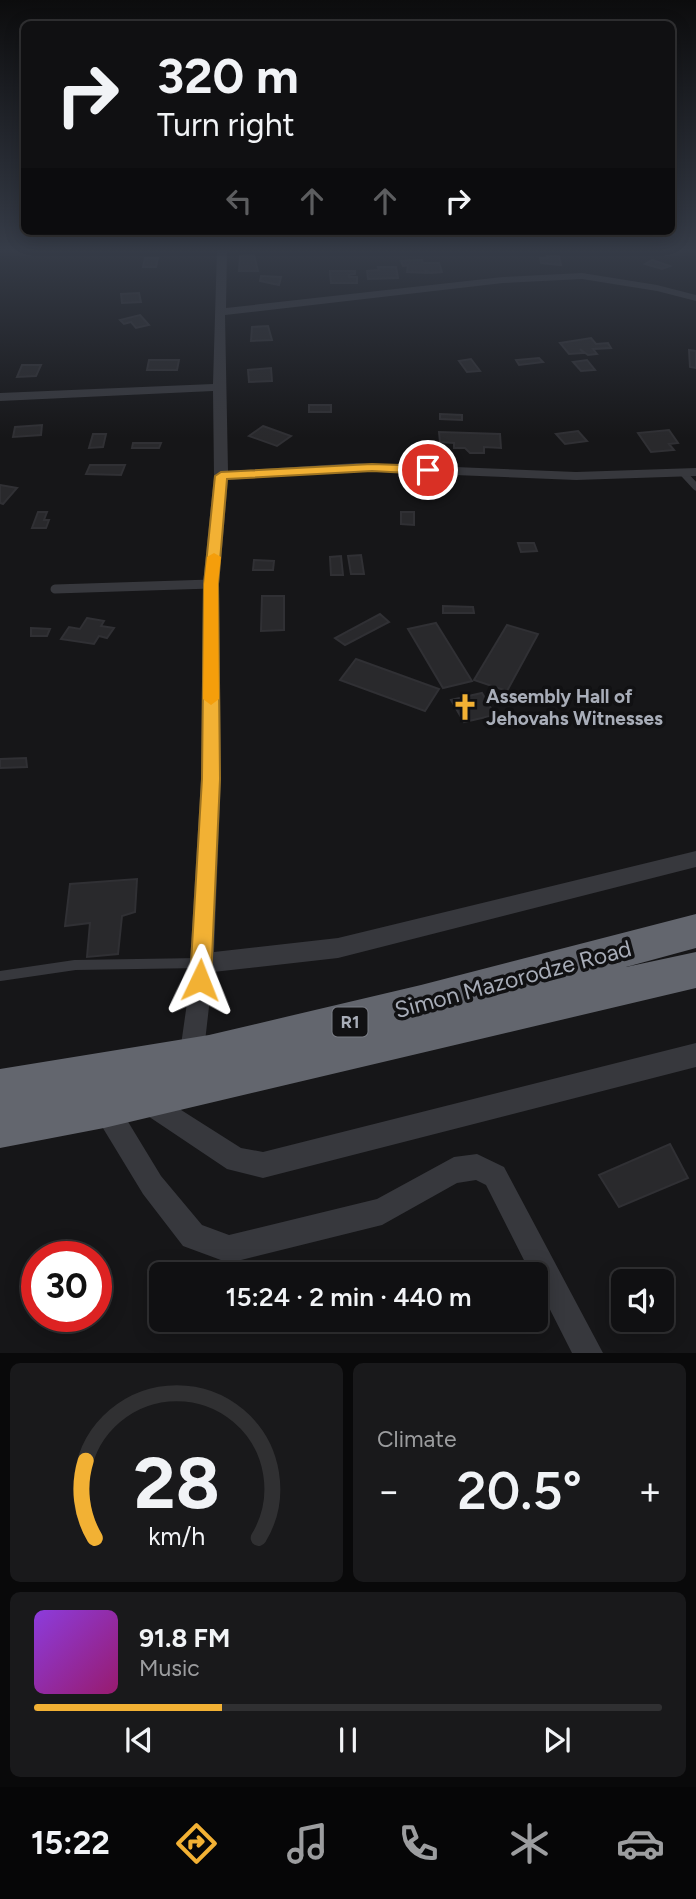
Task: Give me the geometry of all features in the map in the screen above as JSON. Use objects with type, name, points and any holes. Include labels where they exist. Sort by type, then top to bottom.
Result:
[{"type":"highway","name":"Simon Mazorodze Road","points":[[0,1091],[190,1059],[421,1004],[696,931]]},
{"type":"highway","name":"Simon Mazorodze Road","points":[[0,1125],[123,1102],[696,970]]},
{"type":"street","points":[[190,1059],[200,996],[211,779],[211,584],[221,476],[220,312]]},
{"type":"street","points":[[0,397],[219,387]]},
{"type":"street","points":[[221,476],[372,467],[512,474],[690,473]]},
{"type":"street","points":[[200,963],[338,948],[696,859]]},
{"type":"street","points":[[123,1102],[236,1160],[263,1165],[696,1055]]},
{"type":"street","points":[[123,1102],[152,1185],[193,1236],[229,1249],[382,1211],[454,1170],[477,1167],[495,1176],[588,1353]]},
{"type":"lane","points":[[690,473],[696,487]]},
{"type":"lane","points":[[55,589],[211,584]]},
{"type":"lane","points":[[0,976],[29,969],[75,964],[200,963]]},
{"type":"building","points":[[140,315],[149,325],[136,328],[131,322],[124,324],[120,320]]},
{"type":"building","points":[[268,326],[272,340],[251,341],[252,327]]},
{"type":"building","points":[[591,338],[596,344],[608,343],[611,348],[593,349],[597,354],[588,355],[580,349],[584,353],[569,354],[560,343]]},
{"type":"building","points":[[689,350],[696,351],[696,368],[690,367]]},
{"type":"building","points":[[539,358],[543,362],[519,365],[516,360]]},
{"type":"building","points":[[471,359],[480,371],[467,372],[459,361]]},
{"type":"building","points":[[149,360],[179,360],[177,370],[147,370]]},
{"type":"building","points":[[587,360],[595,370],[581,371],[573,362]]},
{"type":"building","points":[[22,365],[41,365],[36,376],[17,377]]},
{"type":"building","points":[[271,368],[272,381],[249,382],[248,370]]},
{"type":"building","points":[[309,405],[331,405],[331,412],[309,412]]},
{"type":"building","points":[[440,414],[462,415],[462,420],[440,419]]},
{"type":"building","points":[[42,425],[41,435],[13,437],[15,427]]},
{"type":"building","points":[[263,426],[291,436],[277,446],[249,436]]},
{"type":"building","points":[[669,430],[678,443],[669,444],[674,450],[651,452],[638,433]]},
{"type":"building","points":[[578,431],[587,441],[565,444],[556,434]]},
{"type":"building","points":[[439,432],[500,434],[501,448],[484,447],[484,453],[470,453],[465,448],[454,448],[454,443],[440,442]]},
{"type":"building","points":[[93,434],[106,434],[103,447],[89,448]]},
{"type":"building","points":[[133,443],[161,443],[159,448],[132,448]]},
{"type":"building","points":[[90,465],[125,465],[121,475],[86,474]]},
{"type":"building","points":[[0,485],[17,488],[3,504],[0,503]]},
{"type":"building","points":[[38,512],[47,512],[44,520],[49,520],[46,528],[32,528]]},
{"type":"building","points":[[401,512],[414,512],[414,525],[401,524]]},
{"type":"building","points":[[518,543],[534,543],[537,551],[521,552]]},
{"type":"building","points":[[361,555],[364,574],[351,574],[348,556]]},
{"type":"building","points":[[341,556],[343,575],[331,575],[330,557]]},
{"type":"building","points":[[254,560],[274,561],[273,570],[253,570]]},
{"type":"building","points":[[262,596],[284,596],[284,630],[261,631]]},
{"type":"building","points":[[443,606],[473,607],[474,613],[443,613]]},
{"type":"building","points":[[380,614],[389,622],[345,645],[335,638]]},
{"type":"building","points":[[87,618],[104,621],[101,626],[114,628],[107,638],[99,636],[94,644],[61,639],[69,627],[80,629]]},
{"type":"building","points":[[436,623],[472,681],[443,688],[408,629]]},
{"type":"building","points":[[507,625],[538,634],[507,691],[474,680]]},
{"type":"building","points":[[31,628],[50,629],[47,636],[31,636]]},
{"type":"building","points":[[356,659],[439,689],[425,711],[340,680]]},
{"type":"building","points":[[482,693],[495,715],[464,722],[451,700]]},
{"type":"building","points":[[26,758],[27,767],[0,768],[0,759]]},
{"type":"building","points":[[137,879],[135,912],[122,916],[118,954],[87,957],[90,923],[65,926],[70,884]]},
{"type":"building","points":[[670,1144],[688,1178],[619,1207],[599,1175]]},
{"type":"slow traffic","points":[[211,699],[211,584],[214,557]]},
{"type":"place","name":"Assembly Hall of Jehovahs Witnesses","points":[[465,707]]},
{"type":"route","points":[[200,980],[211,779],[211,584],[221,476],[372,467],[428,470]]}]
